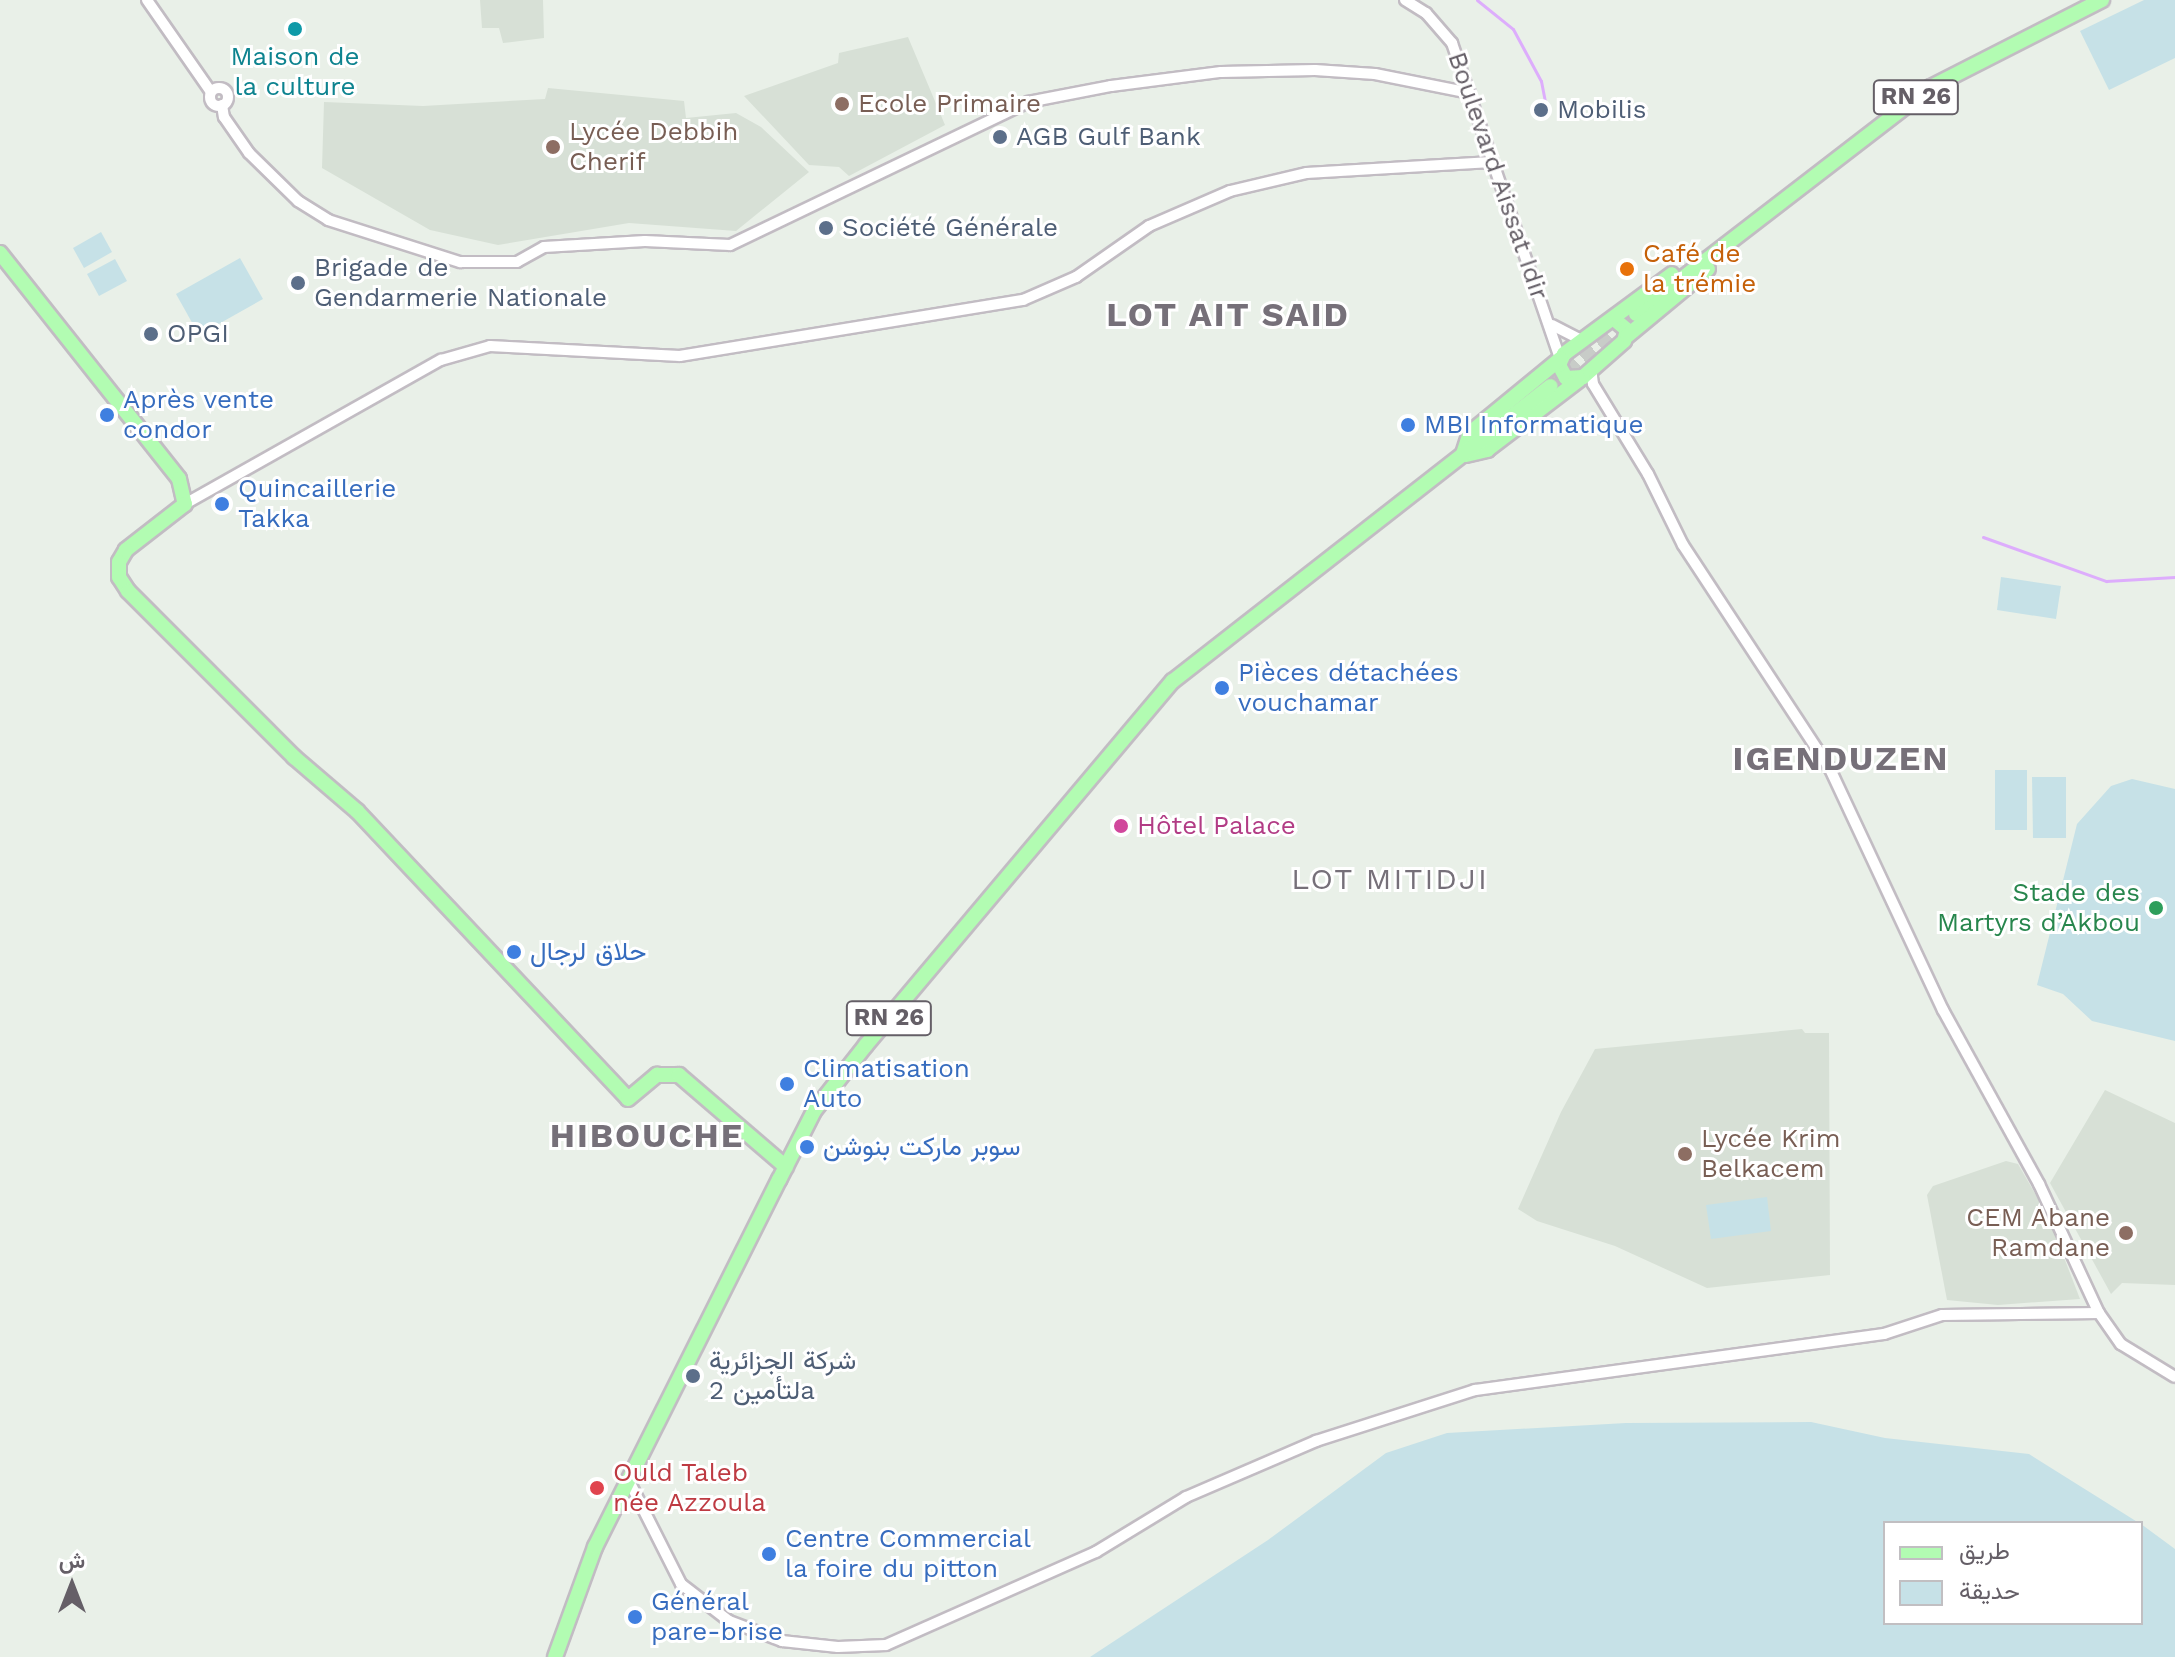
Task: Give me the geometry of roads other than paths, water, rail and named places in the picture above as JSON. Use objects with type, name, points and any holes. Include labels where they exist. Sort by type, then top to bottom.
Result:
[{"type":"main road","name":"RN 26","points":[[1636,314],[1931,87],[2102,0]]},
{"type":"main road","name":"RN 26","points":[[1462,455],[1470,433],[1560,359],[1588,341],[1725,233],[1749,226]]},
{"type":"main road","name":"RN 26","points":[[1462,455],[1487,450],[1586,382],[1591,366],[1736,246],[1749,226]]},
{"type":"main road","points":[[0,253],[172,470],[185,504],[126,550],[119,562],[119,577],[128,591],[294,757],[357,811],[628,1099],[657,1075],[679,1075],[786,1167]]},
{"type":"main road","points":[[1614,319],[1627,336]]},
{"type":"main road","points":[[1560,359],[1563,375],[1586,382]]},
{"type":"main road","name":"RN 26","points":[[555,1657],[595,1547],[630,1483],[814,1111],[1173,681],[1551,386]]},
{"type":"street","points":[[147,0],[211,92],[227,92],[222,105],[224,117],[249,153],[298,201],[328,220],[460,262],[517,262],[544,247],[645,241],[730,245],[1028,102],[1111,86],[1221,72],[1315,70],[1375,74],[1470,93]]},
{"type":"street","name":"Boulevard Aissat Idir","points":[[1405,0],[1426,13],[1452,43],[1491,162],[1551,324],[1560,359]]},
{"type":"street","points":[[185,504],[441,360],[490,346],[680,356],[1023,300],[1076,277],[1149,226],[1230,191],[1307,173],[1491,162]]},
{"type":"street","name":"Boulevard Aissat Idir","points":[[1551,324],[1571,338],[1588,341]]},
{"type":"street","points":[[1586,382],[1648,474],[1683,545],[1830,769],[1943,1010],[2039,1184],[2099,1313],[2121,1344],[2175,1377]]},
{"type":"street","points":[[630,1483],[681,1584],[729,1621],[782,1641],[838,1647],[886,1645],[1096,1552],[1186,1497],[1316,1441],[1475,1390],[1884,1334],[1942,1315],[2099,1313]]},
{"type":"waterway","points":[[1477,0],[1513,29],[1541,81],[1546,106]]},
{"type":"waterway","points":[[1983,537],[2106,581],[2175,577]]},
{"type":"tunnel","points":[[1551,386],[1636,314]]},
{"type":"place","name":"Maison de la culture","points":[[295,29]]},
{"type":"place","name":"Ecole Primaire","points":[[842,104]]},
{"type":"place","name":"Mobilis","points":[[1541,110]]},
{"type":"place","name":"AGB Gulf Bank","points":[[1000,137]]},
{"type":"place","name":"Lycée Debbih Cherif","points":[[553,147]]},
{"type":"place","name":"Société Générale","points":[[826,228]]},
{"type":"place","name":"Café de la trémie","points":[[1627,269]]},
{"type":"place","name":"Brigade de Gendarmerie Nationale","points":[[298,283]]},
{"type":"place","name":"OPGI","points":[[151,334]]},
{"type":"place","name":"Après vente condor","points":[[107,415]]},
{"type":"place","name":"MBI Informatique","points":[[1408,425]]},
{"type":"place","name":"Quincaillerie Takka","points":[[222,504]]},
{"type":"place","name":"Pièces détachées vouchamar","points":[[1222,688]]},
{"type":"place","name":"Hôtel Palace","points":[[1121,826]]},
{"type":"place","name":"Stade des Martyrs d’Akbou","points":[[2156,908]]},
{"type":"place","name":"حلاق لرجال","points":[[514,952]]},
{"type":"place","name":"Climatisation Auto","points":[[787,1084]]},
{"type":"place","name":"سوبر ماركت بنوشن","points":[[807,1147]]},
{"type":"place","name":"Lycée Krim Belkacem","points":[[1685,1154]]},
{"type":"place","name":"CEM Abane Ramdane","points":[[2126,1233]]},
{"type":"place","name":"شركة الجزائرية لتأمين 2a","points":[[693,1376]]},
{"type":"place","name":"Ould Taleb née Azzoula","points":[[597,1488]]},
{"type":"place","name":"Centre Commercial la foire du pitton","points":[[769,1554]]},
{"type":"place","name":"Général pare-brise","points":[[635,1617]]},
{"type":"district","name":"LOT AIT SAID","points":[[1228,315]]},
{"type":"district","name":"IGENDUZEN","points":[[1841,759]]},
{"type":"district","name":"LOT MITIDJI","points":[[1390,879]]},
{"type":"district","name":"HIBOUCHE","points":[[647,1136]]}]
